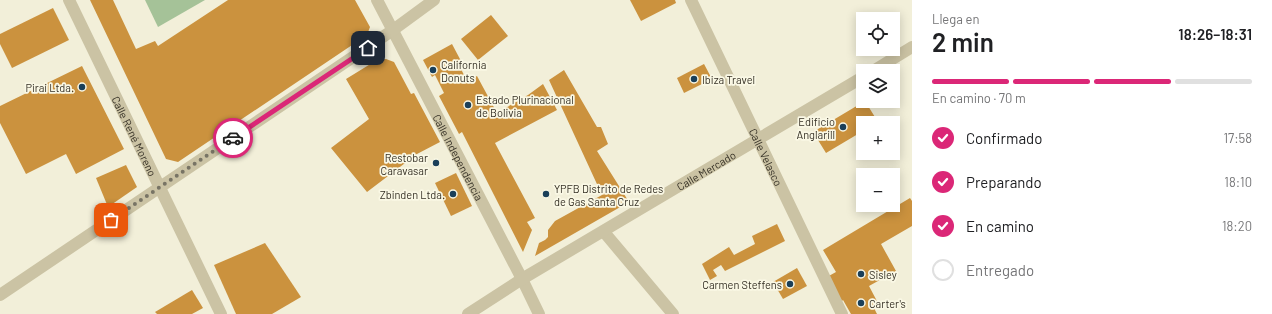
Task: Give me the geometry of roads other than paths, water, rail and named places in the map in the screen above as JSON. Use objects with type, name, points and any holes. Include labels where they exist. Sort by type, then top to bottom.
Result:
[{"type":"street","name":"Calle René Moreno","points":[[69,0],[221,314]]},
{"type":"street","name":"Calle Independencia","points":[[377,0],[522,280],[538,314]]},
{"type":"street","points":[[0,296],[160,186],[393,30],[434,0]]},
{"type":"street","name":"Calle Velasco","points":[[691,0],[842,314]]},
{"type":"street","points":[[885,64],[912,48]]},
{"type":"street","name":"Calle Mercado","points":[[468,314],[522,280],[856,81]]},
{"type":"street","points":[[604,232],[673,314]]},
{"type":"place","name":"California Donuts","points":[[433,70]]},
{"type":"place","name":"Ibiza Travel","points":[[694,79]]},
{"type":"place","name":"Pirai Ltda.","points":[[82,87]]},
{"type":"place","name":"Estado Plurinacional de Bolivia","points":[[468,105]]},
{"type":"place","name":"Edificio Anglarill","points":[[843,127]]},
{"type":"place","name":"Restobar Caravasar","points":[[436,163]]},
{"type":"place","name":"Zbinden Ltda.","points":[[453,194]]},
{"type":"place","name":"YPFB Distrito de Redes de Gas Santa Cruz","points":[[546,194]]},
{"type":"place","name":"Sisley","points":[[861,274]]},
{"type":"place","name":"Carmen Steffens","points":[[790,284]]},
{"type":"place","name":"Carter's","points":[[861,303]]}]
